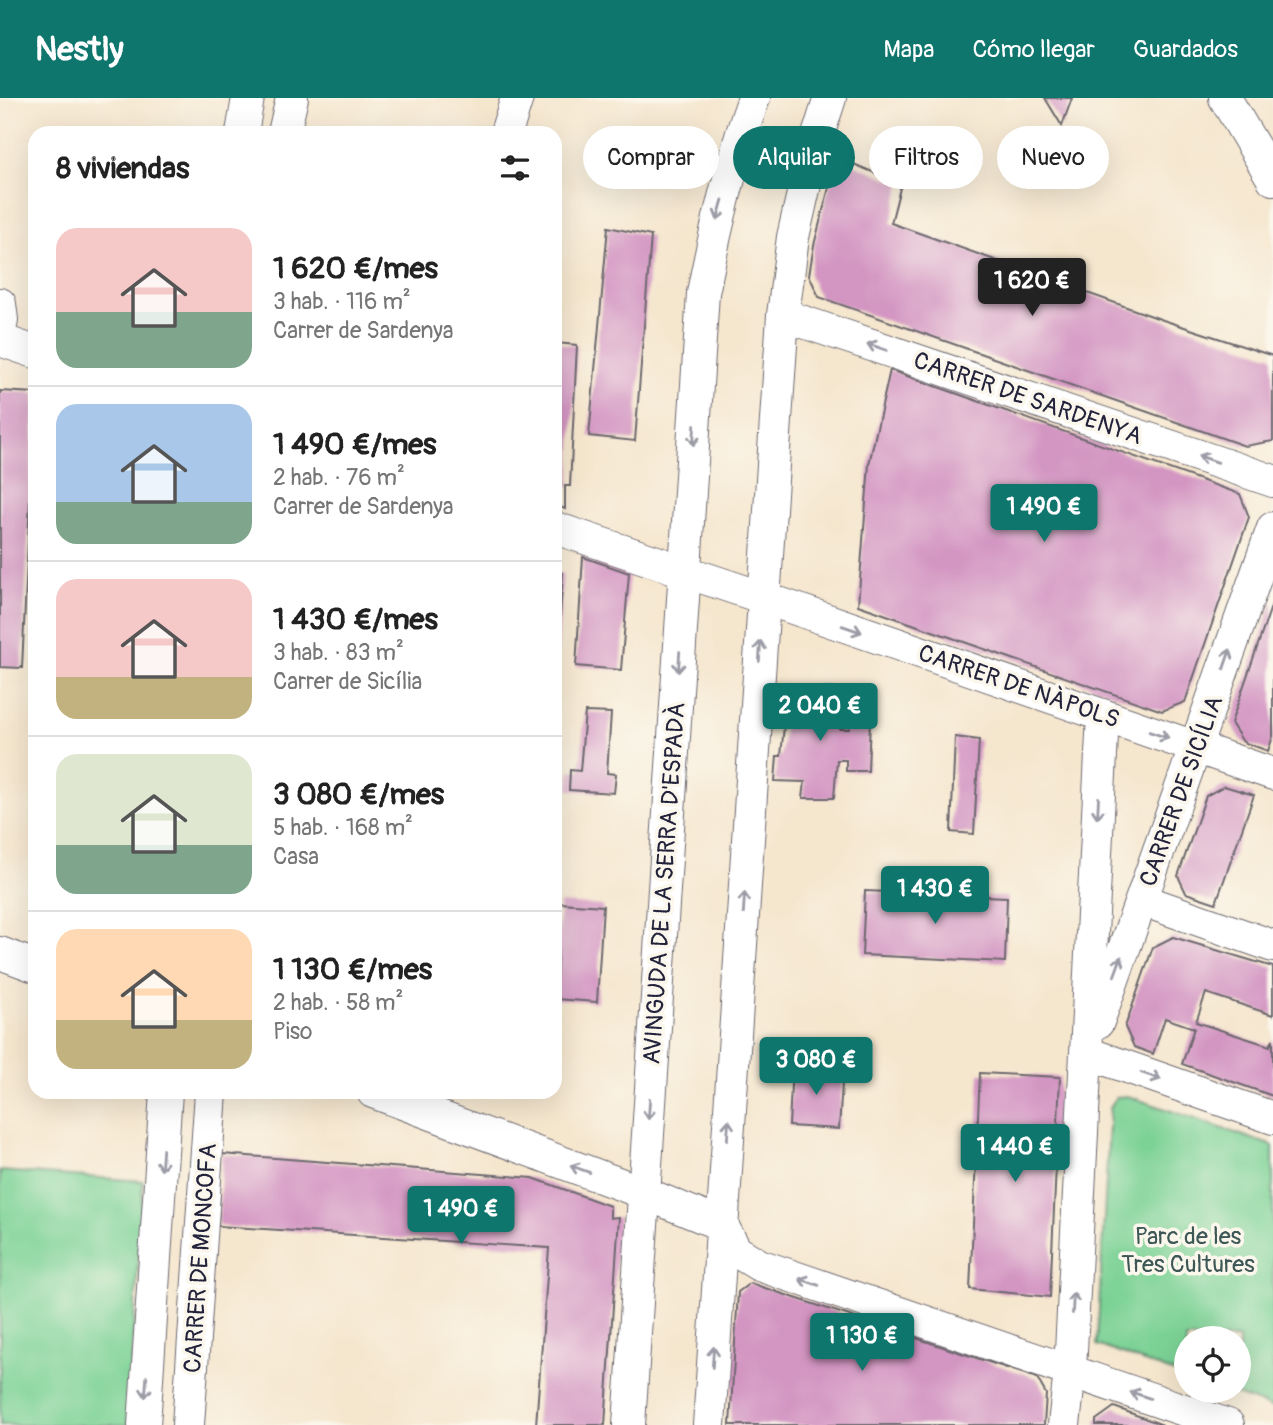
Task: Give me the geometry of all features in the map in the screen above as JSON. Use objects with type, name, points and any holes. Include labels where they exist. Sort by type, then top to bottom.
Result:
[{"type":"street","points":[[243,126],[248,98]]},
{"type":"street","points":[[286,126],[292,98]]},
{"type":"street","points":[[508,126],[517,98]]},
{"type":"street","name":"AVINGUDA DE LA SERRA D'ESPADÀ","points":[[629,1425],[703,293],[716,225],[754,98]]},
{"type":"street","points":[[1225,98],[1273,179]]},
{"type":"street","points":[[709,1425],[783,315],[793,237],[826,99]]},
{"type":"street","points":[[0,304],[0,332]]},
{"type":"street","name":"CARRER DE SARDENYA","points":[[783,315],[1273,481]]},
{"type":"street","points":[[0,340],[28,350]]},
{"type":"street","name":"CARRER DE SICÍLIA","points":[[1087,1053],[1273,528]]},
{"type":"street","points":[[562,530],[764,598]]},
{"type":"street","name":"CARRER DE NÀPOLS","points":[[764,598],[1273,774]]},
{"type":"street","name":"CARRER DE SICÍLIA","points":[[1064,1425],[1070,1371],[1103,715]]},
{"type":"street","points":[[1142,900],[1273,946]]},
{"type":"street","points":[[0,953],[28,963]]},
{"type":"street","points":[[1087,1053],[1273,1118]]},
{"type":"street","name":"CARRER DE MONCOFA","points":[[144,1425],[166,1099]]},
{"type":"street","name":"CARRER DE MONCOFA","points":[[188,1425],[211,1099]]},
{"type":"street","points":[[426,1102],[722,1225],[736,1251],[759,1265],[1228,1425]]},
{"type":"green space","name":"Parc de les Tres Cultures","points":[[1128,1096],[1273,1146],[1273,1408],[1251,1400],[1251,1326],[1174,1326],[1174,1373],[1097,1345],[1110,1108],[1116,1097]]},
{"type":"green space","points":[[0,1171],[143,1181],[128,1425],[0,1425]]},
{"type":"building","points":[[1045,98],[1072,98],[1062,126]]},
{"type":"building","points":[[855,165],[869,170],[869,189],[900,189],[891,223],[1163,320],[1273,356],[1273,441],[1245,446],[819,297],[809,275],[829,189],[855,189]]},
{"type":"building","points":[[608,227],[651,236],[635,441],[589,436]]},
{"type":"building","points":[[562,344],[577,345],[570,486],[565,486],[565,509],[562,508]]},
{"type":"building","points":[[890,370],[1240,494],[1249,517],[1185,702],[1162,711],[858,605],[869,464]]},
{"type":"building","points":[[0,391],[28,393],[28,541],[22,668],[0,667]]},
{"type":"building","points":[[583,557],[629,573],[621,670],[576,666]]},
{"type":"building","points":[[1273,601],[1273,736],[1268,751],[1243,742],[1231,723]]},
{"type":"building","points":[[807,688],[843,689],[840,729],[849,729],[850,721],[870,720],[868,771],[846,771],[846,760],[837,760],[834,798],[803,798],[805,782],[775,781],[784,726],[778,725],[781,701],[806,702]]},
{"type":"building","points":[[585,712],[611,713],[607,773],[616,774],[614,793],[569,790],[570,770],[580,771]]},
{"type":"building","points":[[955,737],[979,740],[974,834],[951,832]]},
{"type":"building","points":[[1224,786],[1254,795],[1216,903],[1186,893],[1178,876],[1206,796]]},
{"type":"building","points":[[865,891],[1007,897],[1005,962],[862,955]]},
{"type":"building","points":[[562,903],[603,906],[597,1002],[562,1000]]},
{"type":"building","points":[[1173,937],[1273,967],[1273,1015],[1206,993],[1196,1022],[1270,1046],[1273,1039],[1273,1096],[1182,1064],[1194,1028],[1165,1018],[1153,1054],[1134,1047],[1125,1027],[1153,947]]},
{"type":"building","points":[[792,1064],[843,1068],[839,1129],[789,1126]]},
{"type":"building","points":[[980,1073],[1060,1077],[1050,1297],[970,1289]]},
{"type":"building","points":[[222,1154],[533,1178],[610,1206],[610,1218],[619,1217],[605,1425],[536,1425],[549,1248],[218,1226]]},
{"type":"building","points":[[750,1283],[1037,1378],[1046,1394],[1044,1425],[730,1425],[738,1292]]},
{"type":"building","points":[[1114,1407],[1163,1425],[1096,1425],[1096,1420]]}]
